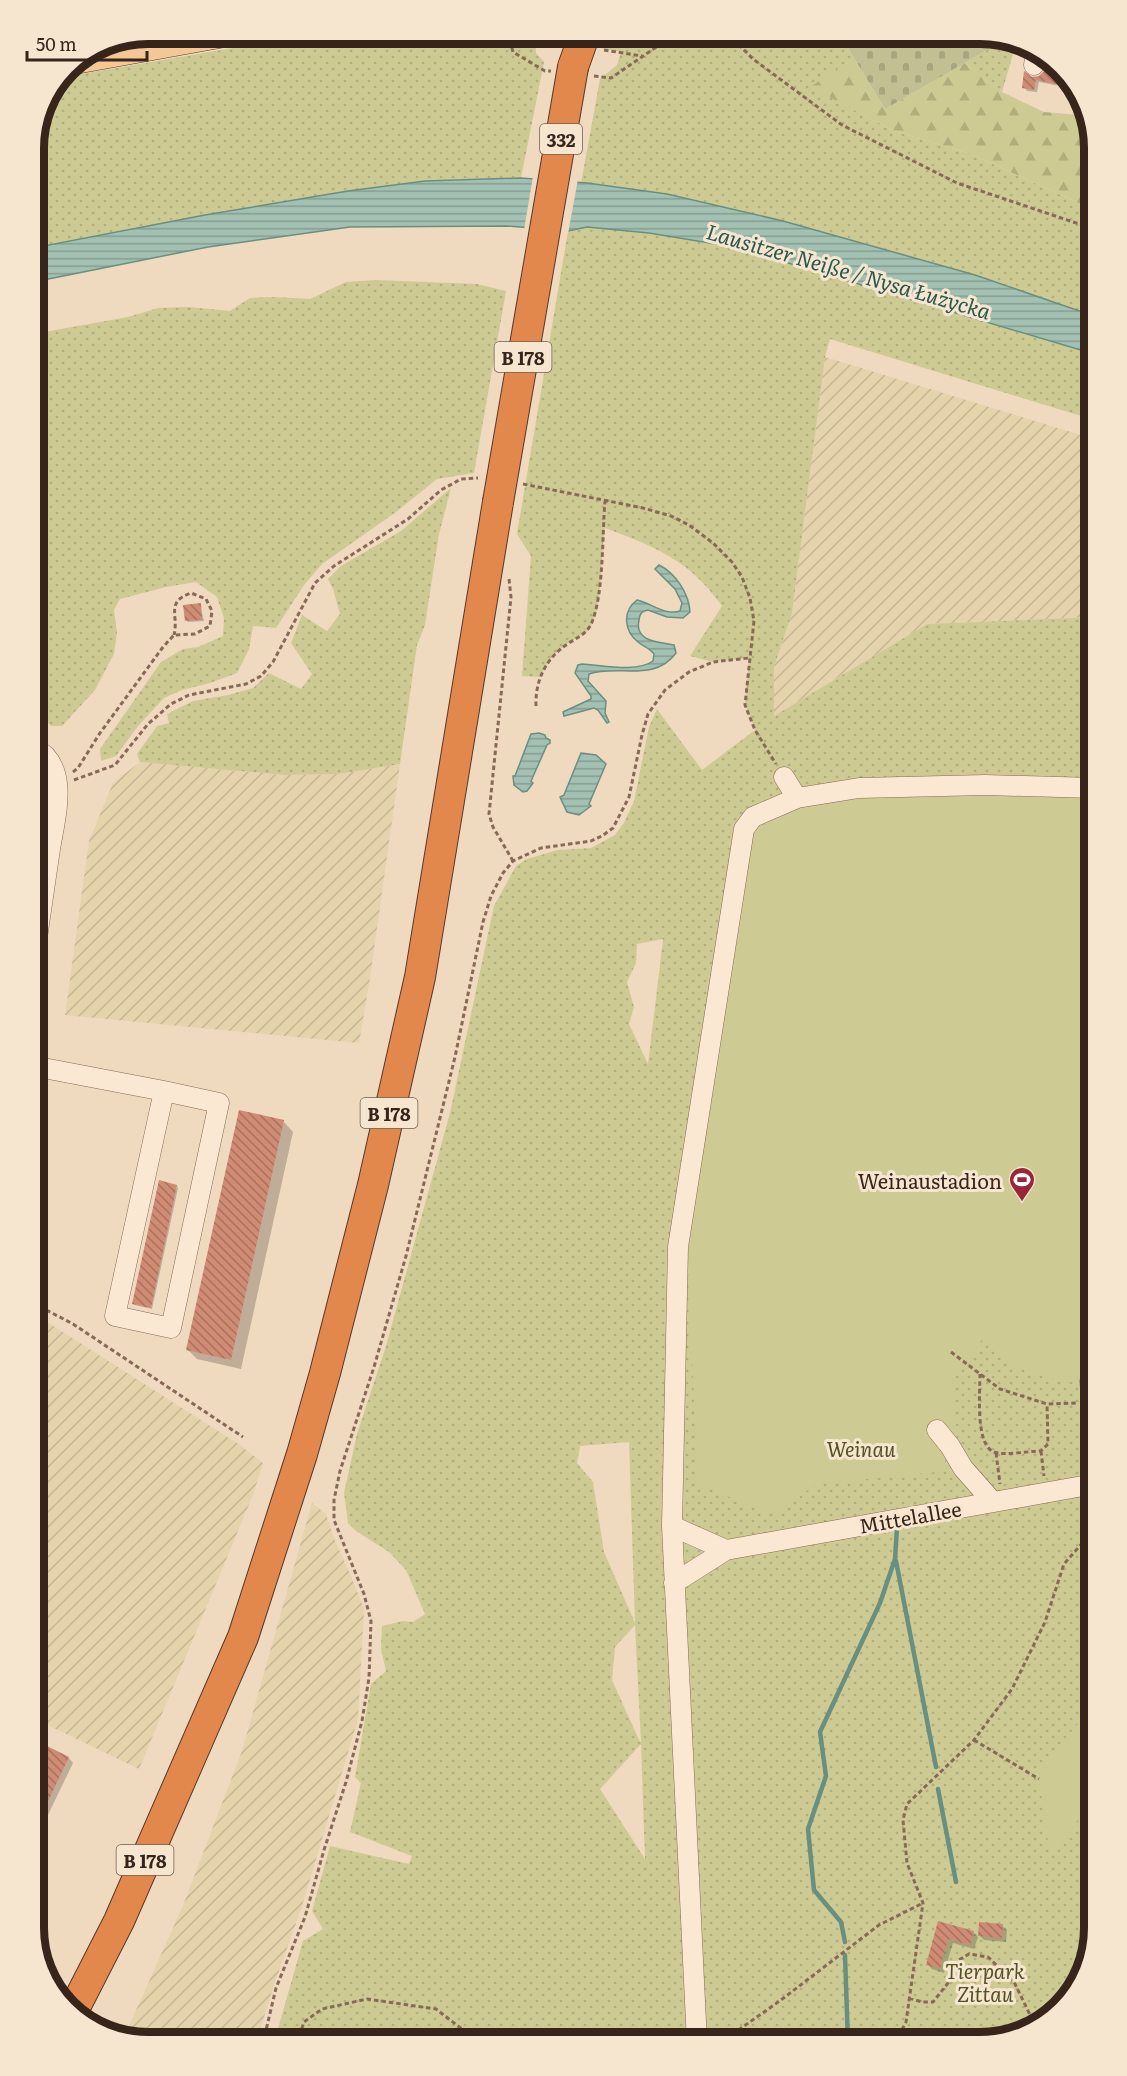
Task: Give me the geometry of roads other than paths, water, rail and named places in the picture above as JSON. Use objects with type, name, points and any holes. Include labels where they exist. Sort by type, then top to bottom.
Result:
[{"type":"highway","name":"332","points":[[548,211],[573,68],[573,44]]},
{"type":"highway","name":"332","points":[[573,68],[591,44]]},
{"type":"highway","name":"B 178","points":[[76,2004],[119,1921],[243,1637],[302,1454],[325,1373],[373,1185],[420,977],[489,490],[548,211]]},
{"type":"main road","points":[[94,58],[169,44]]},
{"type":"street","points":[[44,754],[51,763],[58,785],[58,799],[44,890]]},
{"type":"street","points":[[784,777],[797,798]]},
{"type":"street","points":[[696,2032],[672,1526],[678,1248],[744,829],[753,817],[797,798],[859,788],[985,785],[1084,788]]},
{"type":"street","points":[[44,827],[50,849]]},
{"type":"street","points":[[44,1068],[164,1091],[219,1103],[171,1328],[115,1316],[164,1091]]},
{"type":"street","points":[[937,1430],[963,1468],[997,1500]]},
{"type":"street","name":"Mittelallee","points":[[674,1583],[726,1550],[1084,1486]]},
{"type":"street","points":[[672,1526],[726,1550]]},
{"type":"water","name":"Lausitzer Neiße / Nysa Łużycka","points":[[521,178],[587,183],[667,194],[783,221],[975,275],[1084,313],[1084,351],[734,247],[649,233],[587,227],[568,231],[507,226],[350,227],[208,247],[44,280],[44,246],[205,215],[348,191],[425,181]]},
{"type":"water","points":[[659,565],[680,584],[687,598],[690,612],[683,618],[667,617],[646,610],[640,616],[638,627],[640,633],[649,640],[674,645],[676,653],[657,668],[635,671],[600,671],[589,674],[588,681],[606,701],[605,713],[609,722],[607,723],[594,708],[564,716],[563,712],[591,699],[575,673],[578,665],[638,667],[653,661],[654,654],[651,650],[640,644],[630,632],[627,615],[637,600],[663,611],[680,611],[682,603],[675,589],[655,569]]},
{"type":"water","points":[[531,734],[545,735],[550,743],[531,781],[533,783],[527,791],[523,792],[514,785],[513,776],[515,776]]},
{"type":"water","points":[[581,753],[596,755],[606,764],[589,804],[591,806],[579,815],[567,812],[560,797],[564,795]]},
{"type":"waterway","points":[[845,1942],[841,1922],[814,1890],[808,1829],[826,1776],[820,1732],[880,1603],[895,1559],[897,1528]]},
{"type":"waterway","points":[[896,1561],[936,1767]]},
{"type":"waterway","points":[[938,1789],[956,1882]]},
{"type":"waterway","points":[[845,1955],[848,2032]]},
{"type":"place","name":"Weinaustadion","points":[[1022,1203]]},
{"type":"park label","name":"Weinau","points":[[861,1448]]},
{"type":"park label","name":"Tierpark Zittau","points":[[985,1982]]}]
